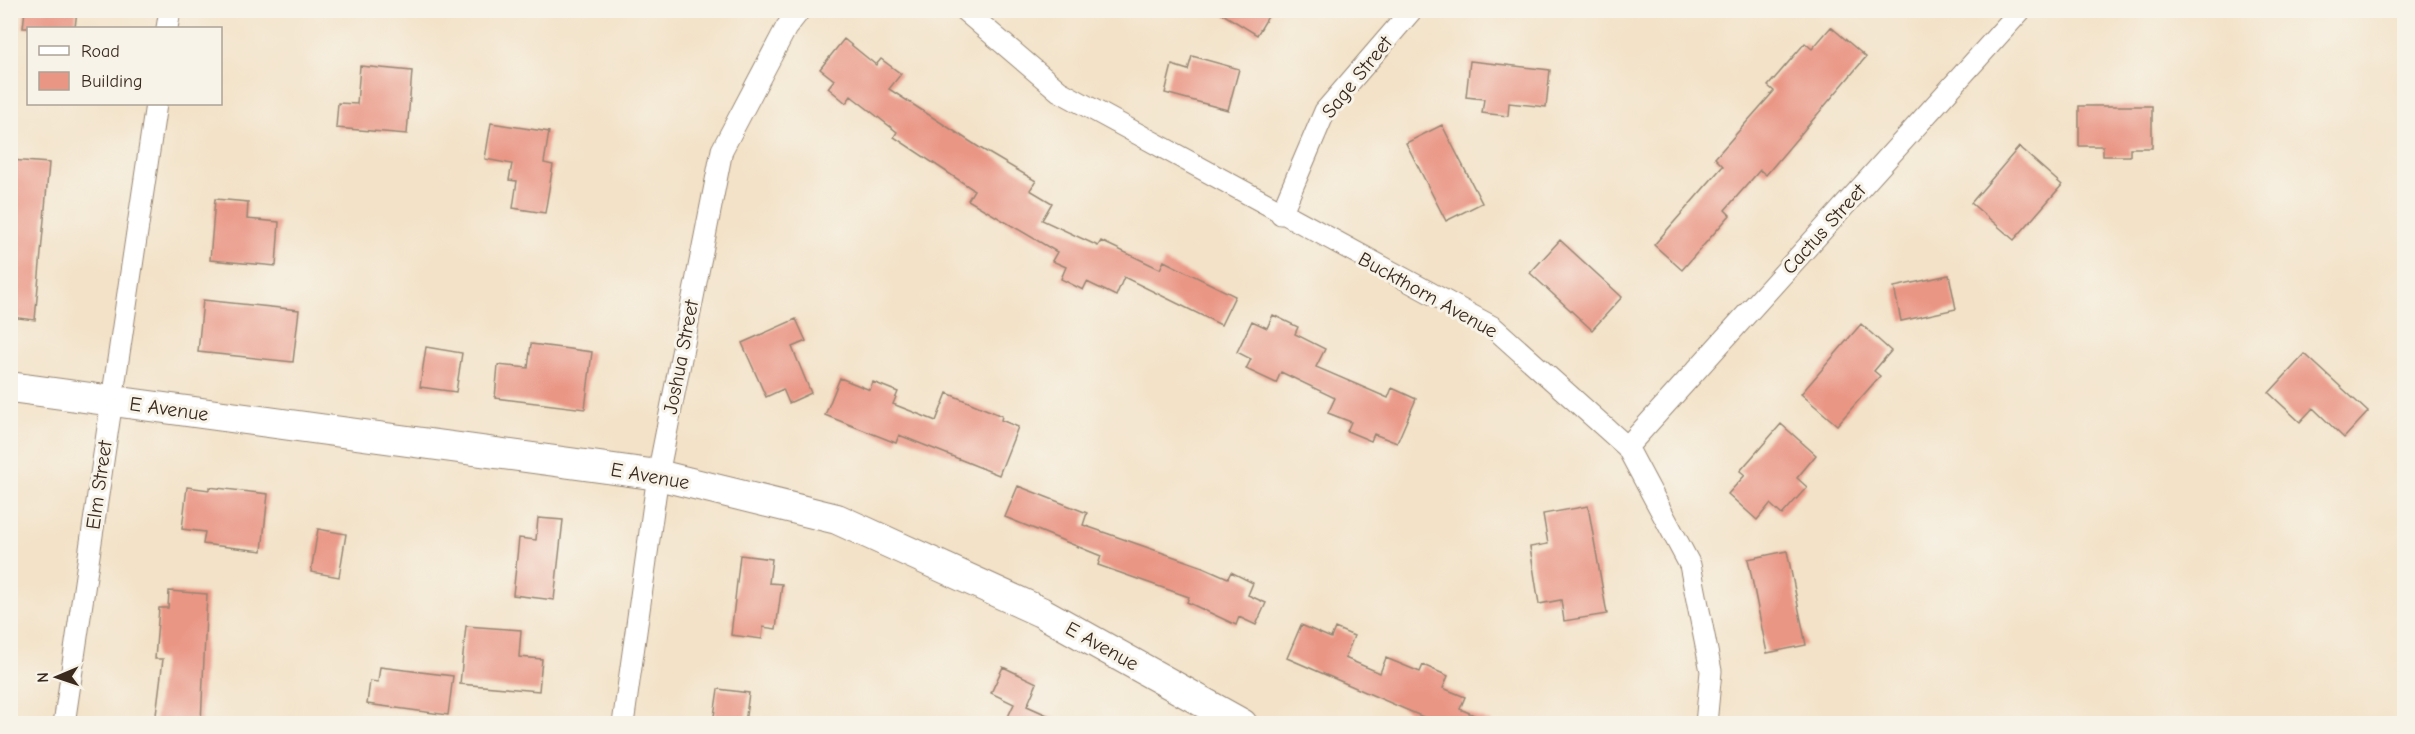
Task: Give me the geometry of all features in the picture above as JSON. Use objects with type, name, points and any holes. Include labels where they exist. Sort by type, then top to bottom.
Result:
[{"type":"street","points":[[167,27],[170,10]]},
{"type":"street","name":"Joshua Street","points":[[623,723],[658,475],[723,150],[786,28],[800,10]]},
{"type":"street","name":"Buckthorn Avenue","points":[[964,10],[1059,91],[1281,214],[1493,327],[1627,447],[1690,565],[1711,671],[1706,723]]},
{"type":"street","name":"Sage Street","points":[[1281,214],[1324,111],[1412,10]]},
{"type":"street","name":"Cactus Street","points":[[1627,447],[2021,10]]},
{"type":"street","name":"Elm Street","points":[[64,723],[156,105]]},
{"type":"street","name":"E Avenue","points":[[10,387],[658,475],[837,519],[1041,612],[1231,721]]},
{"type":"building","points":[[25,10],[77,10],[75,27],[23,28]]},
{"type":"building","points":[[1216,10],[1272,10],[1257,35]]},
{"type":"building","points":[[1831,27],[1866,57],[1766,175],[1760,170],[1725,210],[1730,215],[1682,270],[1654,245],[1723,166],[1715,158],[1774,91],[1768,86],[1805,43],[1812,49]]},
{"type":"building","points":[[844,39],[876,65],[881,59],[901,74],[889,89],[1036,181],[1030,190],[1052,203],[1042,220],[1098,246],[1101,241],[1160,269],[1164,261],[1235,296],[1221,325],[1124,277],[1116,296],[1087,282],[1083,290],[1061,279],[1066,267],[1052,261],[1057,252],[968,200],[974,190],[894,137],[897,132],[851,96],[846,103],[828,88],[834,80],[820,69]]},
{"type":"building","points":[[1192,56],[1239,69],[1228,110],[1165,93],[1172,65],[1188,70]]},
{"type":"building","points":[[1470,61],[1550,70],[1546,107],[1509,103],[1508,116],[1482,113],[1484,99],[1466,97]]},
{"type":"building","points":[[360,66],[412,71],[407,134],[336,128],[338,103],[357,104]]},
{"type":"building","points":[[2079,106],[2152,106],[2152,148],[2130,148],[2130,156],[2103,156],[2103,146],[2079,146]]},
{"type":"building","points":[[491,123],[549,132],[544,163],[553,165],[545,213],[513,208],[517,181],[509,180],[512,164],[485,159]]},
{"type":"building","points":[[1442,125],[1482,203],[1446,221],[1406,143]]},
{"type":"building","points":[[2019,147],[2062,185],[2014,240],[1971,203]]},
{"type":"building","points":[[10,160],[49,163],[35,320],[10,317],[10,258],[13,259],[17,221],[10,220]]},
{"type":"building","points":[[215,199],[248,202],[247,219],[279,222],[276,266],[210,260]]},
{"type":"building","points":[[1560,240],[1622,297],[1592,330],[1530,273]]},
{"type":"building","points":[[1949,275],[1956,309],[1901,321],[1894,287]]},
{"type":"building","points":[[203,300],[299,310],[293,362],[198,352]]},
{"type":"building","points":[[1273,315],[1298,327],[1295,334],[1325,349],[1316,367],[1388,398],[1392,388],[1416,399],[1397,443],[1374,434],[1371,441],[1347,431],[1351,422],[1328,413],[1335,398],[1281,372],[1276,383],[1246,369],[1251,359],[1237,352],[1252,321],[1267,328]]},
{"type":"building","points":[[796,319],[806,341],[792,347],[811,393],[789,403],[783,389],[766,397],[742,343]]},
{"type":"building","points":[[1861,324],[1891,351],[1874,371],[1880,376],[1837,425],[1801,394]]},
{"type":"building","points":[[531,344],[592,352],[585,409],[495,398],[498,365],[528,368]]},
{"type":"building","points":[[426,347],[462,353],[456,392],[420,387]]},
{"type":"building","points":[[2305,354],[2368,412],[2344,438],[2313,408],[2300,422],[2269,393]]},
{"type":"building","points":[[840,378],[870,390],[873,382],[898,392],[893,404],[936,421],[947,393],[1002,416],[1001,420],[1018,427],[999,475],[899,435],[896,443],[825,415]]},
{"type":"building","points":[[1781,424],[1816,455],[1797,478],[1807,487],[1782,515],[1770,504],[1757,520],[1728,494],[1745,475],[1740,471]]},
{"type":"building","points":[[1018,486],[1087,513],[1083,525],[1228,578],[1231,572],[1253,583],[1248,595],[1266,603],[1256,625],[1239,617],[1236,625],[1187,602],[1189,597],[1098,565],[1101,556],[1005,517]]},
{"type":"building","points":[[187,487],[209,490],[209,487],[268,494],[262,551],[203,544],[205,532],[182,529]]},
{"type":"building","points":[[1588,506],[1607,614],[1564,621],[1561,600],[1539,604],[1530,547],[1548,544],[1543,514]]},
{"type":"building","points":[[538,518],[563,520],[554,600],[513,595],[519,538],[536,540]]},
{"type":"building","points":[[318,529],[346,534],[339,577],[311,572]]},
{"type":"building","points":[[1787,551],[1806,645],[1767,653],[1748,559]]},
{"type":"building","points":[[740,555],[772,559],[769,583],[782,584],[776,629],[763,627],[762,639],[731,635]]},
{"type":"building","points":[[169,591],[207,594],[201,723],[155,723],[163,659],[155,659],[159,608],[168,608]]},
{"type":"building","points":[[1301,625],[1331,638],[1335,628],[1354,636],[1345,658],[1380,673],[1386,658],[1420,672],[1423,665],[1448,676],[1443,688],[1465,697],[1460,709],[1493,723],[1437,723],[1287,658]]},
{"type":"building","points":[[466,626],[521,630],[519,657],[542,659],[539,691],[460,684]]},
{"type":"building","points":[[380,667],[453,676],[448,715],[367,704],[370,681],[378,682]]},
{"type":"building","points":[[1003,667],[1037,683],[1027,706],[1065,723],[1005,723],[1014,704],[991,693]]},
{"type":"building","points":[[718,689],[749,693],[745,723],[713,723]]}]
